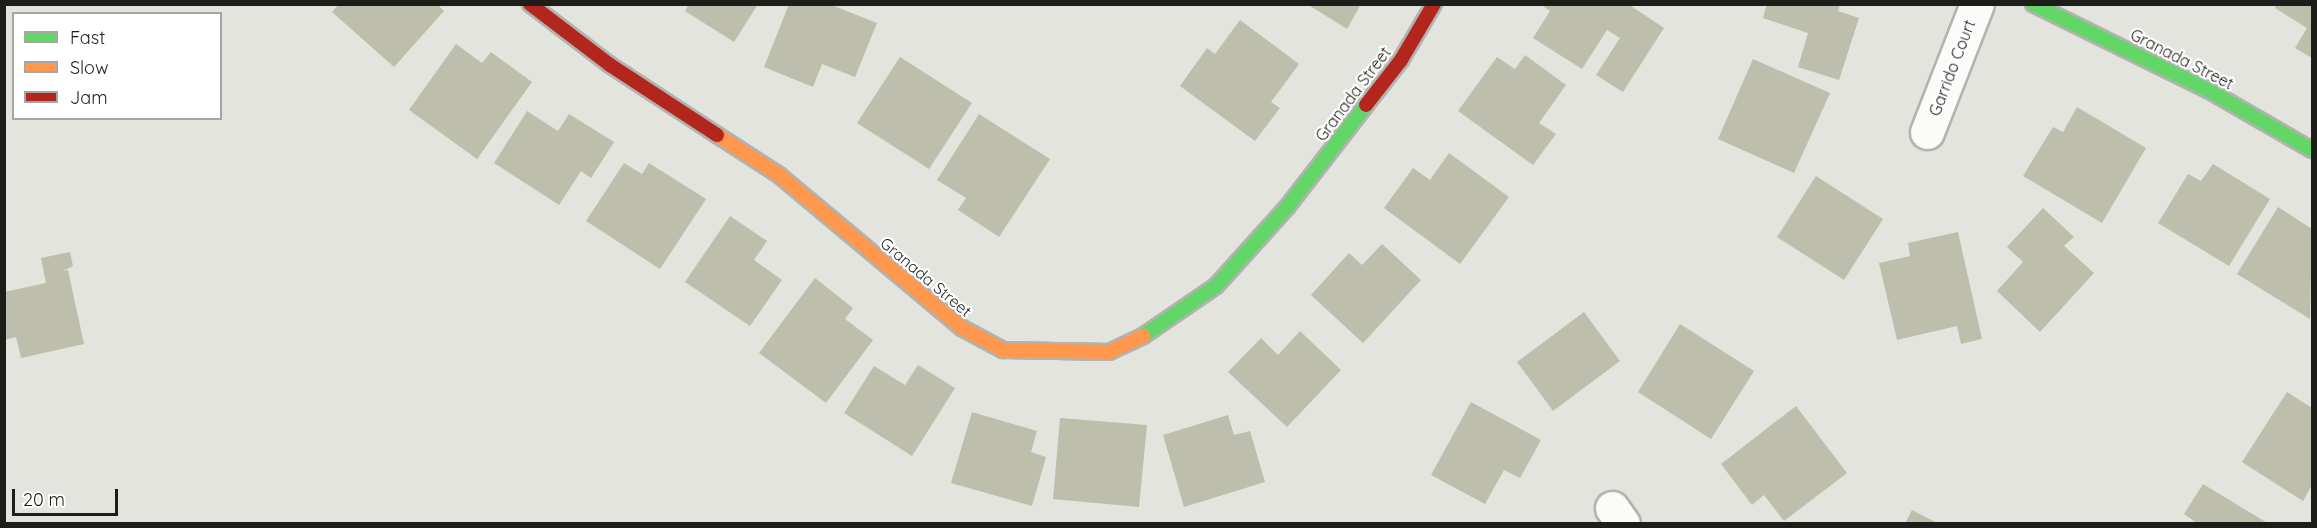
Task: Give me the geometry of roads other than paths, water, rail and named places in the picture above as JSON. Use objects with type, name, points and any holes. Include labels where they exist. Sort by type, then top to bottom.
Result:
[{"type":"street","name":"Granada Street","points":[[530,4],[610,65],[778,175],[962,328],[1003,350],[1109,352],[1149,333],[1216,286],[1288,206],[1387,79],[1434,4]]},
{"type":"street","name":"Garrido Court","points":[[1927,132],[1977,4]]},
{"type":"street","name":"Granada Street","points":[[2033,4],[2208,90],[2313,150]]}]
